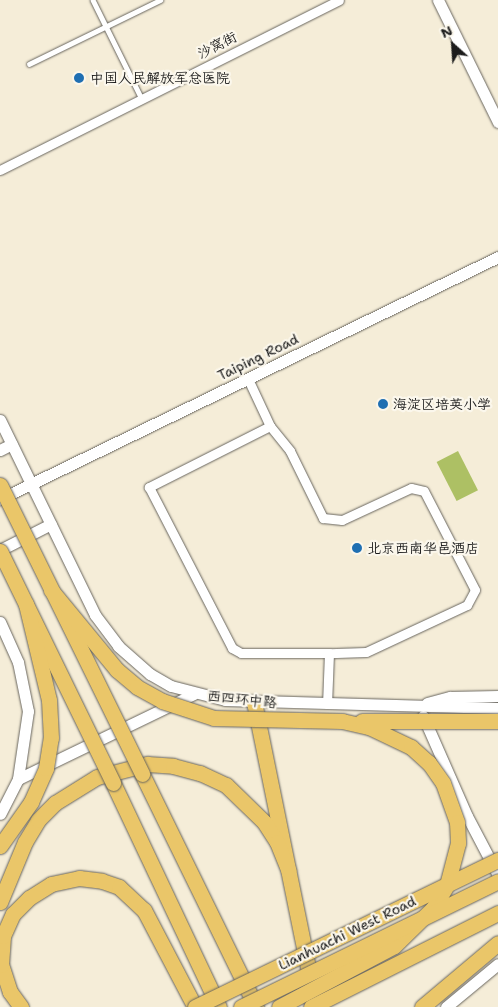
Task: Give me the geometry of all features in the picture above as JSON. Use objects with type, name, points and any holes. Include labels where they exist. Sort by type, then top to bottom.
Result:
[{"type":"highway","points":[[0,486],[256,1007]]},
{"type":"highway","points":[[0,550],[219,1007]]},
{"type":"highway","points":[[51,590],[117,670],[137,687],[162,701],[214,718],[342,721],[498,721]]},
{"type":"highway","points":[[0,846],[31,802],[46,768],[50,738],[49,700],[26,604]]},
{"type":"highway","points":[[254,702],[290,871],[316,1007]]},
{"type":"highway","points":[[279,1007],[394,946],[434,908],[454,865],[456,822],[443,783],[429,764],[391,736],[369,727],[342,721]]},
{"type":"highway","points":[[0,902],[13,868],[38,820],[55,802],[97,777],[147,764],[173,766],[200,773],[226,785],[264,822],[277,842],[290,871]]},
{"type":"highway","name":"Lianhuachi West Road","points":[[195,1007],[498,860]]},
{"type":"highway","points":[[21,1007],[10,992],[1,965],[3,936],[13,914],[29,898],[51,884],[79,878],[102,881],[132,898],[144,910],[167,949],[195,1007]]},
{"type":"highway","name":"Lianhuachi West Road","points":[[241,1007],[498,881]]},
{"type":"highway","points":[[311,1007],[498,912]]},
{"type":"highway","points":[[422,1007],[498,943]]},
{"type":"street","name":"沙窝街","points":[[0,170],[339,0]]},
{"type":"street","points":[[438,0],[498,122]]},
{"type":"street","name":"Taiping Road","points":[[0,499],[498,257]]},
{"type":"street","points":[[248,378],[270,426],[290,451],[323,518],[342,520],[411,488],[424,491],[475,590],[467,605],[366,652],[241,653],[232,648],[149,487],[270,426]]},
{"type":"street","name":"西四环中路","points":[[0,420],[95,615],[118,646],[150,674],[194,694],[254,702],[418,705]]},
{"type":"street","points":[[0,450],[12,444]]},
{"type":"street","points":[[0,550],[51,524]]},
{"type":"street","points":[[0,622],[18,662],[28,711],[18,779],[0,814]]},
{"type":"street","points":[[327,704],[329,653]]},
{"type":"street","points":[[18,779],[194,694]]},
{"type":"street","points":[[418,705],[450,697],[498,696]]},
{"type":"street","points":[[418,705],[498,708]]},
{"type":"street","points":[[418,705],[467,816],[498,875]]},
{"type":"street","points":[[446,1007],[498,964]]},
{"type":"lane","points":[[93,0],[142,99]]},
{"type":"lane","points":[[29,64],[160,0]]},
{"type":"green space","points":[[458,451],[478,490],[457,501],[437,462]]},
{"type":"place","name":"中国人民解放军总医院","points":[[79,78]]},
{"type":"place","name":"海淀区培英小学","points":[[383,404]]},
{"type":"place","name":"北京西南华邑酒店","points":[[357,548]]}]
